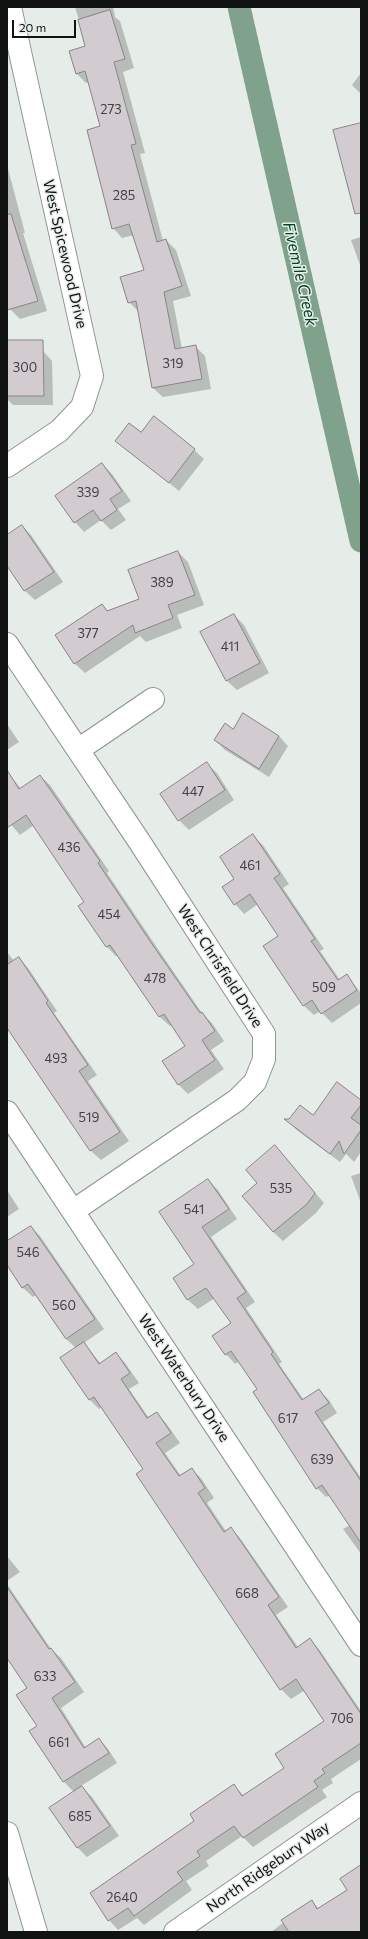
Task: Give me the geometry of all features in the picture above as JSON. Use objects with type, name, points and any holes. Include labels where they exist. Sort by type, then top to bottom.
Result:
[{"type":"street","name":"West Spicewood Drive","points":[[7,466],[59,431],[82,407],[92,376],[10,7]]},
{"type":"street","name":"West Chrisfield Drive","points":[[7,644],[140,841],[264,1034],[264,1059],[255,1082],[237,1100],[73,1211]]},
{"type":"street","points":[[78,750],[153,699]]},
{"type":"street","name":"West Waterbury Drive","points":[[7,1112],[361,1645]]},
{"type":"street","name":"North Ridgebury Way","points":[[175,1932],[361,1803]]},
{"type":"street","points":[[7,1833],[36,1932]]},
{"type":"building","points":[[110,10],[125,59],[114,62],[136,144],[131,145],[157,242],[166,239],[182,286],[164,292],[175,349],[196,345],[202,379],[152,388],[136,301],[128,303],[120,277],[144,270],[129,224],[112,229],[87,130],[100,126],[85,71],[76,74],[69,51],[85,46],[78,20]]},
{"type":"building","points":[[361,123],[361,213],[355,214],[333,130]]},
{"type":"building","points":[[11,214],[38,301],[7,310],[7,215]]},
{"type":"building","points":[[7,340],[43,340],[44,396],[7,396]]},
{"type":"building","points":[[154,416],[195,449],[169,483],[115,441],[129,423],[141,432]]},
{"type":"building","points":[[102,463],[122,491],[110,499],[117,510],[101,521],[93,510],[74,523],[55,496]]},
{"type":"building","points":[[22,525],[54,572],[24,591],[7,566],[7,535]]},
{"type":"building","points":[[178,551],[195,595],[168,605],[173,618],[135,633],[133,625],[74,664],[55,635],[102,604],[107,611],[139,599],[128,570]]},
{"type":"building","points":[[234,614],[260,663],[226,681],[200,632]]},
{"type":"building","points":[[243,713],[279,736],[259,769],[214,740],[225,723],[233,729]]},
{"type":"building","points":[[207,762],[225,790],[178,821],[160,794]]},
{"type":"building","points":[[7,770],[19,789],[40,775],[100,861],[98,863],[150,941],[200,1013],[202,1012],[215,1031],[202,1040],[215,1060],[178,1085],[162,1061],[185,1046],[164,1014],[159,1017],[110,945],[106,947],[78,906],[84,902],[26,815],[7,828]]},
{"type":"building","points":[[253,834],[280,874],[274,878],[315,939],[311,941],[338,980],[347,974],[357,990],[321,1014],[312,1000],[303,1006],[263,946],[278,936],[250,894],[234,905],[222,887],[234,879],[220,857]]},
{"type":"building","points":[[19,957],[48,1001],[46,1003],[88,1065],[79,1071],[120,1132],[90,1151],[7,1028],[7,965]]},
{"type":"building","points":[[337,1082],[361,1100],[361,1105],[351,1118],[361,1125],[361,1130],[344,1154],[339,1141],[330,1154],[284,1119],[289,1119],[300,1105],[313,1115]]},
{"type":"building","points":[[275,1145],[315,1193],[307,1204],[273,1232],[242,1196],[257,1183],[246,1170]]},
{"type":"building","points":[[208,1179],[229,1209],[202,1227],[246,1292],[237,1298],[273,1352],[271,1354],[302,1400],[319,1389],[329,1403],[315,1412],[361,1481],[361,1543],[322,1485],[316,1489],[253,1392],[257,1389],[231,1351],[225,1355],[212,1336],[231,1323],[206,1288],[187,1300],[173,1278],[194,1264],[159,1212]]},
{"type":"building","points":[[31,1226],[95,1319],[66,1339],[28,1284],[22,1288],[7,1265],[7,1241]]},
{"type":"building","points":[[84,1342],[99,1364],[116,1352],[130,1373],[121,1379],[147,1418],[157,1412],[171,1433],[156,1443],[179,1476],[192,1468],[205,1488],[198,1493],[224,1532],[231,1527],[279,1597],[268,1605],[296,1648],[310,1638],[361,1714],[361,1743],[322,1769],[325,1773],[314,1781],[318,1787],[243,1838],[234,1826],[197,1851],[200,1856],[177,1872],[183,1880],[134,1916],[128,1908],[108,1921],[90,1893],[194,1821],[190,1814],[234,1784],[242,1796],[284,1768],[275,1754],[324,1721],[296,1679],[280,1690],[136,1474],[143,1469],[94,1397],[89,1400],[60,1358]]},
{"type":"building","points":[[7,1587],[49,1649],[51,1648],[75,1682],[52,1698],[84,1748],[99,1738],[109,1753],[63,1782],[29,1731],[37,1726],[16,1695],[27,1688],[7,1658]]},
{"type":"building","points":[[82,1786],[110,1826],[77,1848],[49,1808]]},
{"type":"building","points":[[361,1865],[361,1932],[289,1932],[281,1920],[312,1900],[317,1909],[347,1890],[340,1879]]},
{"type":"waterway","name":"Fivemile Creek","points":[[239,7],[361,541]]}]
